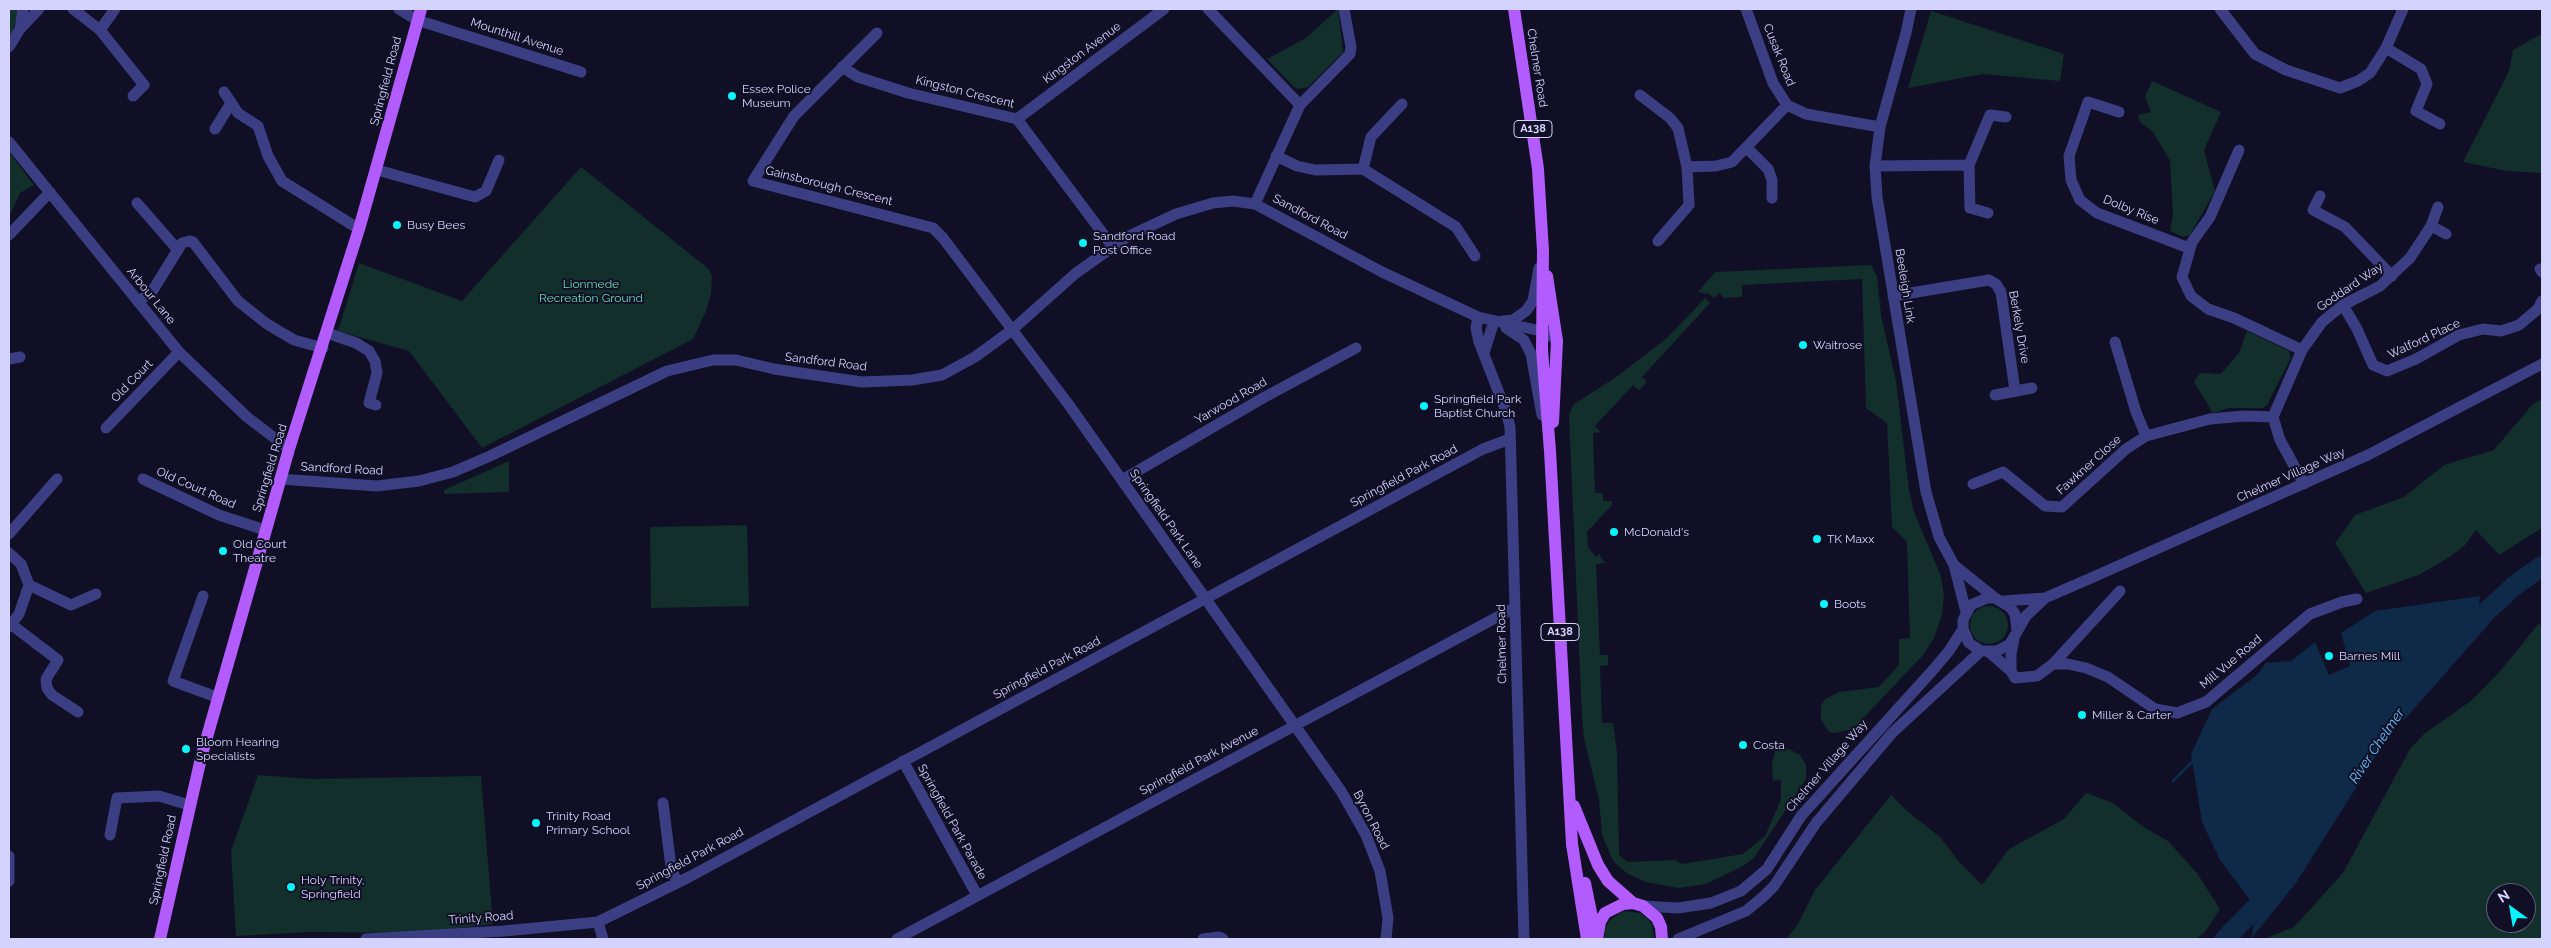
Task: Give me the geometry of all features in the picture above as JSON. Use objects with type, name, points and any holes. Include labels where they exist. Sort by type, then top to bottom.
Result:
[{"type":"main road","name":"Chelmer Road","points":[[1514,9],[1538,169],[1543,251],[1557,341],[1557,384],[1550,451]]},
{"type":"main road","name":"Springfield Road","points":[[160,939],[189,805],[280,479],[323,348],[359,229],[419,14]]},
{"type":"main road","name":"Chelmer Road","points":[[1543,251],[1538,328],[1550,451],[1572,844],[1588,939]]},
{"type":"main road","name":"Chelmer Road","points":[[1569,792],[1598,865],[1608,881],[1638,905]]},
{"type":"main road","name":"Chelmer Road","points":[[1572,844],[1590,898],[1597,939]]},
{"type":"main road","name":"A138","points":[[1597,939],[1600,922],[1605,913],[1623,904],[1638,905],[1657,918],[1661,927],[1662,939]]},
{"type":"street","points":[[20,29],[23,9]]},
{"type":"street","points":[[9,47],[20,29],[39,9]]},
{"type":"street","points":[[73,9],[100,30],[144,85],[133,96]]},
{"type":"street","points":[[100,30],[115,9]]},
{"type":"street","name":"Mounthill Avenue","points":[[400,9],[419,14],[581,72]]},
{"type":"street","name":"Kingston Avenue","points":[[1017,119],[1164,9]]},
{"type":"street","points":[[1208,9],[1300,105]]},
{"type":"street","points":[[1255,204],[1300,105],[1350,54],[1351,47],[1344,9]]},
{"type":"street","name":"Cusak Road","points":[[1746,9],[1773,83],[1787,106],[1806,114],[1880,127]]},
{"type":"street","name":"Beeleigh Link","points":[[1911,9],[1880,127],[1875,166],[1877,197],[1926,492],[1939,537],[1954,565],[1966,612]]},
{"type":"street","points":[[2220,9],[2255,54],[2286,70],[2340,88],[2358,81],[2370,73],[2386,48],[2403,9]]},
{"type":"street","name":"Gainsborough Crescent","points":[[877,33],[794,116],[753,181],[933,228],[943,238],[1012,330]]},
{"type":"street","points":[[2386,48],[2421,69],[2427,84],[2416,112],[2440,124]]},
{"type":"street","name":"Kingston Crescent","points":[[842,67],[858,77],[908,93],[1017,119],[1113,247]]},
{"type":"street","points":[[224,92],[238,114],[258,126],[268,156],[282,181],[359,229]]},
{"type":"street","points":[[1640,95],[1670,118],[1678,128],[1687,167],[1689,205],[1658,241]]},
{"type":"street","name":"Dolby Rise","points":[[2119,112],[2088,102],[2069,156],[2071,180],[2080,200],[2097,213],[2190,248]]},
{"type":"street","points":[[215,129],[231,103]]},
{"type":"street","points":[[1363,169],[1372,138],[1402,104]]},
{"type":"street","points":[[1687,167],[1716,166],[1732,162],[1787,106]]},
{"type":"street","points":[[1988,212],[1970,208],[1969,165],[1990,116],[2006,117]]},
{"type":"street","name":"Arbour Lane","points":[[9,142],[178,352],[247,417],[289,449]]},
{"type":"street","points":[[1747,148],[1768,169],[1772,180],[1772,198]]},
{"type":"street","points":[[2239,150],[2210,217],[2190,248],[2182,277],[2191,296],[2208,309],[2234,318],[2302,350]]},
{"type":"street","points":[[1276,156],[1297,166],[1315,170],[1363,169],[1456,227],[1475,256]]},
{"type":"street","points":[[376,170],[475,197],[486,191],[499,160]]},
{"type":"street","points":[[1875,166],[1969,165]]},
{"type":"street","points":[[9,235],[50,192]]},
{"type":"street","points":[[2320,196],[2313,210],[2346,227],[2392,276]]},
{"type":"street","name":"Sandford Road","points":[[280,479],[377,486],[419,481],[453,472],[666,371],[713,360],[736,360],[774,369],[862,382],[912,380],[942,375],[975,357],[1012,330],[1076,273],[1113,247],[1151,225],[1194,208],[1233,201],[1255,204],[1382,272],[1478,317],[1538,328],[1557,341]]},
{"type":"street","points":[[137,204],[177,249]]},
{"type":"street","name":"Goddard Way","points":[[2273,417],[2302,350],[2322,322],[2343,305],[2380,286],[2392,276],[2410,258],[2431,226],[2438,207]]},
{"type":"street","points":[[2431,226],[2446,234]]},
{"type":"street","points":[[138,302],[157,284],[177,249],[185,241],[193,242],[238,301],[267,324],[294,340],[323,348]]},
{"type":"street","name":"Sandford Road","points":[[1494,321],[1513,320],[1526,311],[1533,301],[1543,251]]},
{"type":"street","name":"Berkely Drive","points":[[1893,296],[1989,280],[1996,284],[2001,292],[2015,391]]},
{"type":"street","name":"Walford Place","points":[[2343,305],[2357,329],[2373,365],[2387,371],[2416,359],[2459,335],[2483,329],[2501,331],[2519,325],[2542,301]]},
{"type":"street","points":[[1516,333],[1538,328],[1547,319],[1553,307]]},
{"type":"street","name":"Chelmer Road","points":[[1478,317],[1476,328],[1506,411],[1510,439],[1524,939]]},
{"type":"street","points":[[1484,353],[1494,321]]},
{"type":"street","name":"Sandford Road","points":[[1494,321],[1516,333],[1528,346],[1535,368],[1550,471]]},
{"type":"street","name":"Springfield Park Lane","points":[[1012,330],[1122,480],[1295,726]]},
{"type":"street","points":[[327,333],[356,343],[370,351],[375,361],[377,373],[369,403],[376,405]]},
{"type":"street","points":[[2115,342],[2136,412],[2146,436]]},
{"type":"street","name":"Yarwood Road","points":[[1122,480],[1263,398],[1356,348]]},
{"type":"street","name":"Old Court","points":[[106,428],[178,352]]},
{"type":"street","name":"Chelmer Village Way","points":[[1678,939],[1746,911],[1763,897],[1774,886],[1816,823],[1892,734],[1985,652],[2004,648],[2026,616],[2045,598],[2368,455],[2542,364]]},
{"type":"street","points":[[1995,394],[2032,388]]},
{"type":"street","name":"Fawkner Close","points":[[1973,484],[2003,472],[2045,506],[2062,507],[2126,449],[2146,436],[2210,419],[2244,416],[2273,417]]},
{"type":"street","points":[[2273,417],[2280,440],[2304,484]]},
{"type":"street","name":"Springfield Park Road","points":[[598,922],[677,883],[1483,449],[1510,439]]},
{"type":"street","points":[[9,534],[57,479]]},
{"type":"street","name":"Old Court Road","points":[[143,479],[219,515],[266,530]]},
{"type":"street","points":[[9,553],[21,564],[26,574],[28,585],[25,600],[10,626],[58,660],[46,679],[46,688],[52,695],[78,712]]},
{"type":"street","name":"Beeleigh Link","points":[[1954,565],[2000,600]]},
{"type":"street","points":[[28,585],[71,605],[96,594]]},
{"type":"street","points":[[1962,629],[1969,643],[2011,671],[2015,678],[2038,676],[2053,664],[2120,591]]},
{"type":"street","points":[[203,596],[173,681],[219,698]]},
{"type":"street","name":"Chelmer Village Way","points":[[1638,905],[1678,908],[1711,903],[1740,890],[1767,869],[1801,816],[1868,739],[1949,651],[1962,629],[1966,612],[1978,600],[2045,598]]},
{"type":"street","name":"Mill Vue Road","points":[[2053,664],[2068,664],[2086,668],[2108,677],[2155,709],[2177,713],[2206,702],[2310,614],[2342,602],[2357,599]]},
{"type":"street","points":[[2000,600],[2015,614],[2011,671]]},
{"type":"street","name":"Springfield Park Avenue","points":[[898,939],[1514,608]]},
{"type":"street","name":"Byron Road","points":[[1295,726],[1341,790],[1366,835],[1380,871],[1388,918],[1386,939]]},
{"type":"street","name":"Springfield Park Parade","points":[[903,761],[977,896]]},
{"type":"street","points":[[110,835],[117,798],[158,796],[189,805]]},
{"type":"street","points":[[663,803],[671,867],[677,883]]},
{"type":"street","points":[[9,856],[9,881]]},
{"type":"street","points":[[598,922],[603,939]]},
{"type":"street","name":"Trinity Road","points":[[366,939],[426,938],[598,922]]},
{"type":"street","points":[[1203,939],[1219,937],[1223,939]]},
{"type":"green space","points":[[9,9],[18,9],[13,32],[9,38]]},
{"type":"green space","points":[[1338,9],[1343,52],[1308,87],[1298,89],[1294,87],[1267,59],[1306,38]]},
{"type":"green space","points":[[1931,11],[2064,54],[2060,81],[1983,74],[1908,88]]},
{"type":"green space","points":[[2539,35],[2542,36],[2542,173],[2507,171],[2463,162],[2509,71],[2513,50]]},
{"type":"green space","points":[[2152,81],[2221,112],[2204,150],[2215,191],[2190,235],[2183,237],[2170,231],[2173,215],[2170,161],[2153,132],[2140,122],[2138,115],[2151,112],[2145,97]]},
{"type":"green space","points":[[9,152],[34,185],[20,193],[9,217]]},
{"type":"green space","name":"Lionmede Recreation Ground","points":[[581,167],[709,269],[712,276],[711,293],[706,311],[693,339],[482,448],[409,351],[338,331],[359,263],[462,301]]},
{"type":"green space","points":[[1871,265],[1877,276],[1881,315],[1896,381],[1909,490],[1914,512],[1941,576],[1944,597],[1942,615],[1934,638],[1922,656],[1853,729],[1835,733],[1829,732],[1821,720],[1821,706],[1825,699],[1839,692],[1879,687],[1899,665],[1899,639],[1910,638],[1907,542],[1892,527],[1887,423],[1866,408],[1862,279],[1742,285],[1742,297],[1724,298],[1719,293],[1714,298],[1709,294],[1698,292],[1715,272]]},
{"type":"green space","points":[[1705,298],[1710,303],[1642,377],[1647,382],[1639,390],[1633,385],[1595,426],[1601,432],[1593,433],[1595,493],[1603,493],[1603,501],[1612,501],[1612,505],[1587,532],[1588,547],[1596,557],[1599,554],[1605,563],[1596,564],[1600,655],[1608,655],[1608,665],[1600,666],[1602,723],[1613,723],[1617,753],[1619,855],[1627,862],[1675,860],[1682,864],[1743,854],[1765,836],[1781,800],[1781,780],[1773,781],[1772,764],[1775,751],[1789,749],[1800,755],[1806,765],[1806,779],[1754,858],[1743,866],[1706,884],[1678,888],[1646,882],[1628,874],[1613,861],[1602,835],[1599,800],[1584,738],[1582,717],[1569,415],[1573,405],[1616,377],[1667,338]]},
{"type":"green space","points":[[2247,331],[2289,351],[2291,358],[2267,405],[2263,408],[2229,408],[2213,413],[2194,382],[2200,373],[2221,374],[2239,353]]},
{"type":"green space","points":[[2542,399],[2542,528],[2499,555],[2476,530],[2465,545],[2451,556],[2419,575],[2366,593],[2335,543],[2355,515],[2404,497],[2444,465],[2494,450],[2532,405]]},
{"type":"green space","points":[[509,461],[509,492],[444,494],[444,490]]},
{"type":"green space","points":[[300,464],[348,472],[345,475],[319,472],[300,467]]},
{"type":"green space","points":[[747,525],[749,606],[651,608],[650,527]]},
{"type":"green space","points":[[1989,606],[2003,611],[2008,625],[2003,639],[1989,644],[1975,639],[1970,625],[1975,611]]},
{"type":"green space","points":[[2539,623],[2542,627],[2542,939],[2264,939],[2294,927],[2343,873],[2410,749],[2424,734],[2472,700],[2502,669]]},
{"type":"green space","points":[[258,775],[310,779],[481,776],[493,924],[416,933],[310,932],[236,936],[231,851]]},
{"type":"green space","points":[[2086,793],[2113,803],[2142,826],[2168,841],[2197,873],[2220,909],[2205,932],[2196,939],[1786,939],[1798,924],[1815,890],[1891,795],[1907,811],[1940,837],[1960,863],[1982,885],[2009,849],[2064,819]]},
{"type":"green space","points":[[1623,911],[1640,913],[1647,918],[1652,924],[1654,939],[1604,939],[1605,928],[1609,921]]},
{"type":"water","points":[[2480,596],[2477,622],[2426,675],[2414,695],[2418,696],[2403,713],[2296,883],[2251,939],[2257,909],[2220,860],[2202,822],[2191,754],[2212,709],[2257,675],[2266,663],[2291,661],[2315,642],[2329,675],[2350,666],[2341,633],[2375,611]]},
{"type":"water","points":[[2226,923],[2240,939],[2213,939]]},
{"type":"waterway","name":"River Chelmer","points":[[2398,712],[2487,611],[2514,586],[2542,566]]},
{"type":"waterway","points":[[2474,612],[2487,611]]},
{"type":"waterway","points":[[2173,781],[2194,760]]},
{"type":"waterway","name":"River Chelmer","points":[[2225,939],[2274,889]]},
{"type":"place","name":"Essex Police Museum","points":[[732,96]]},
{"type":"place","name":"Busy Bees","points":[[397,225]]},
{"type":"place","name":"Sandford Road Post Office","points":[[1083,243]]},
{"type":"place","name":"Waitrose","points":[[1803,345]]},
{"type":"place","name":"Springfield Park Baptist Church","points":[[1424,406]]},
{"type":"place","name":"McDonald's","points":[[1614,532]]},
{"type":"place","name":"TK Maxx","points":[[1817,539]]},
{"type":"place","name":"Old Court Theatre","points":[[223,551]]},
{"type":"place","name":"Boots","points":[[1824,604]]},
{"type":"place","name":"Barnes Mill","points":[[2329,656]]},
{"type":"place","name":"Miller & Carter","points":[[2082,715]]},
{"type":"place","name":"Costa","points":[[1743,745]]},
{"type":"place","name":"Bloom Hearing Specialists","points":[[186,749]]},
{"type":"place","name":"Trinity Road Primary School","points":[[536,823]]},
{"type":"place","name":"Holy Trinity, Springfield","points":[[291,887]]}]
